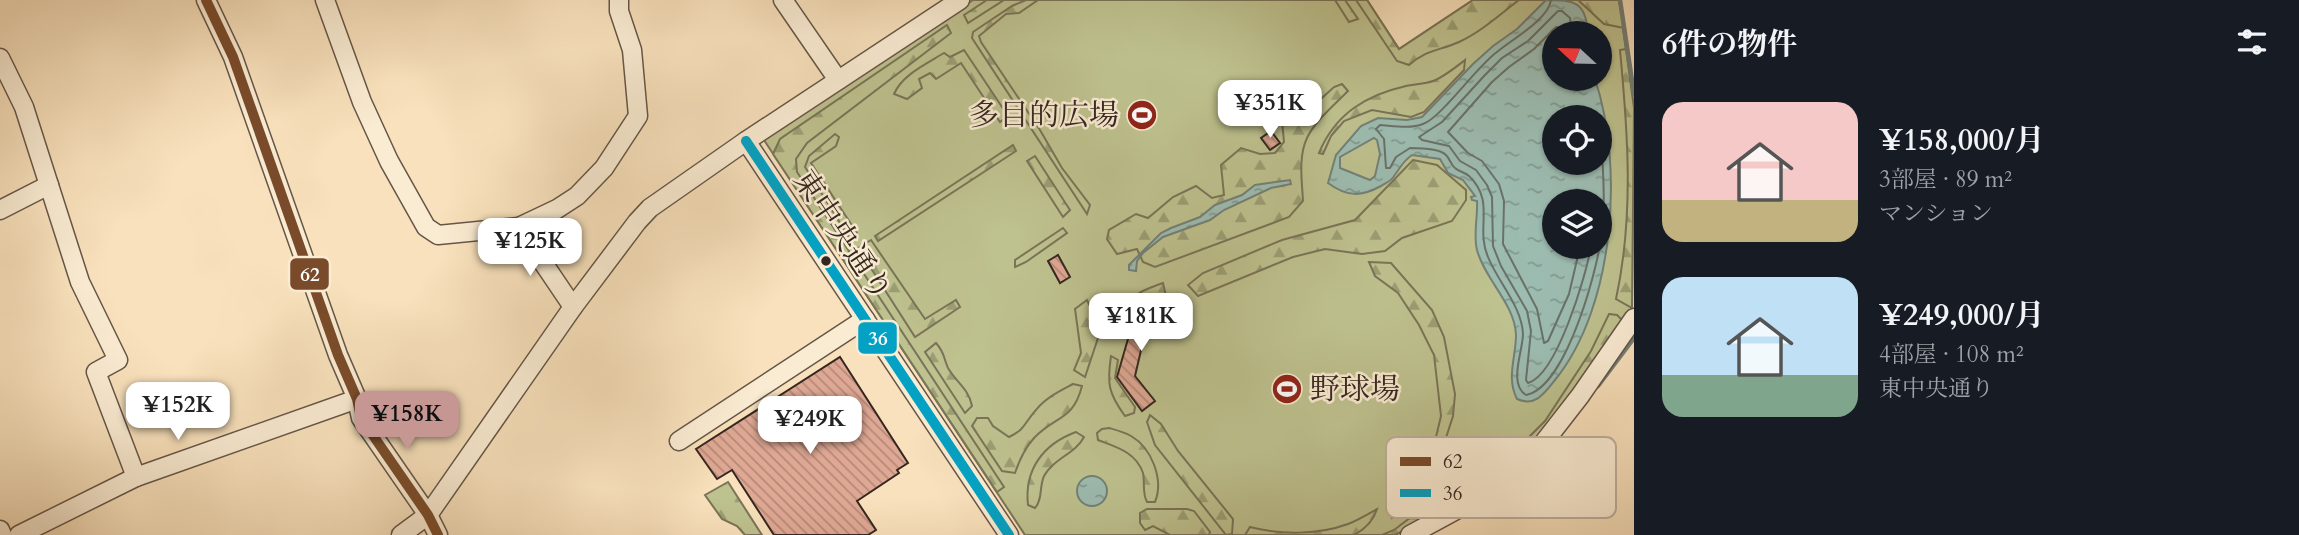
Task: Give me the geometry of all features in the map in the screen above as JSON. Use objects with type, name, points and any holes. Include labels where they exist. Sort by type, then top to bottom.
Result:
[{"type":"street","points":[[206,0],[233,57],[338,355],[357,399],[361,418],[428,515],[438,535]]},
{"type":"street","points":[[325,0],[362,102],[389,161],[426,227],[438,235],[519,227],[577,196],[604,168],[638,116],[632,50],[619,11],[619,0]]},
{"type":"street","points":[[783,0],[838,80]]},
{"type":"street","points":[[401,535],[428,515],[573,307],[650,208],[746,141],[960,0]]},
{"type":"street","points":[[0,58],[24,107],[80,282],[118,360],[96,372],[136,477]]},
{"type":"street","name":"東中央通り","points":[[746,141],[1009,535]]},
{"type":"street","points":[[0,210],[49,185]]},
{"type":"street","points":[[519,227],[573,307]]},
{"type":"street","points":[[680,441],[865,319]]},
{"type":"street","points":[[1548,437],[1634,320]]},
{"type":"street","points":[[19,535],[136,477],[357,399]]},
{"type":"street","points":[[1410,535],[1441,518]]},
{"type":"green space","points":[[973,0],[1367,0],[1399,49],[1473,0],[1619,0],[1634,108],[1632,308],[1626,324],[1540,437],[1386,437],[1386,518],[1427,518],[1395,535],[1025,535],[764,140]]},
{"type":"green space","points":[[987,0],[1004,0],[968,23],[964,15]]},
{"type":"green space","points":[[1026,0],[1038,0],[1019,13],[1006,14],[979,36],[1062,168],[1090,205],[1087,214],[972,38],[973,32]]},
{"type":"green space","points":[[1335,0],[1345,0],[1358,19],[1349,22]]},
{"type":"green space","points":[[1356,0],[1367,0],[1399,49],[1473,0],[1519,0],[1467,38],[1427,53],[1409,65],[1397,61]]},
{"type":"green space","points":[[1578,0],[1619,0],[1624,28],[1612,26],[1612,21],[1601,21]]},
{"type":"green space","points":[[947,25],[951,33],[807,143],[796,159],[797,172],[1004,487],[997,492],[773,154],[780,139]]},
{"type":"green space","points":[[1626,49],[1634,108],[1632,308],[1616,299],[1622,268],[1627,206],[1627,144],[1620,50]]},
{"type":"green space","points":[[964,50],[1008,116],[1000,122],[961,63],[936,79],[930,73],[919,79],[922,88],[907,99],[894,94],[903,81],[922,66],[944,53],[950,57]]},
{"type":"green space","points":[[1465,60],[1464,70],[1424,112],[1411,117],[1372,110],[1344,121],[1331,136],[1323,154],[1319,153],[1334,127],[1354,108],[1391,90],[1437,79]]},
{"type":"green space","points":[[1342,84],[1348,91],[1320,119],[1304,145],[1301,177],[1303,201],[1289,217],[1155,267],[1143,262],[1137,249],[1117,254],[1107,239],[1109,230],[1136,214],[1148,218],[1173,197],[1196,186],[1212,198],[1224,195],[1221,165],[1241,148],[1260,154],[1275,153],[1284,142],[1282,121],[1296,108],[1313,106],[1334,87]]},
{"type":"green space","points":[[835,134],[839,137],[836,146],[811,163],[857,233],[858,239],[852,242],[805,167],[809,156]]},
{"type":"green space","points":[[1013,145],[1016,151],[878,241],[875,236]]},
{"type":"green space","points":[[1035,156],[1070,210],[1063,217],[1027,161]]},
{"type":"green space","points":[[1413,160],[1437,165],[1466,190],[1466,200],[1452,221],[1402,238],[1385,251],[1362,254],[1325,249],[1293,257],[1198,296],[1188,285],[1203,273],[1282,240],[1355,220]]},
{"type":"green space","points":[[1063,228],[1067,233],[1015,267],[1015,260]]},
{"type":"green space","points":[[871,240],[925,319],[956,300],[960,307],[915,337],[858,248]]},
{"type":"green space","points":[[1369,262],[1391,263],[1432,310],[1444,337],[1455,394],[1453,416],[1446,437],[1436,437],[1441,416],[1434,355],[1398,293],[1375,276]]},
{"type":"green space","points":[[1163,283],[1167,301],[1129,316],[1134,297]]},
{"type":"green space","points":[[1087,300],[1101,329],[1085,377],[1074,370],[1081,353],[1075,309]]},
{"type":"green space","points":[[1609,314],[1617,315],[1626,324],[1540,437],[1529,437],[1545,421],[1591,351]]},
{"type":"green space","points":[[936,343],[948,368],[970,400],[972,406],[965,413],[925,352]]},
{"type":"green space","points":[[1111,356],[1118,360],[1115,378],[1135,407],[1134,413],[1125,416],[1110,388]]},
{"type":"green space","points":[[1073,384],[1082,386],[1074,406],[1034,438],[1015,473],[1002,471],[972,426],[977,418],[988,418],[993,426],[1009,437],[1022,428],[1044,402]]},
{"type":"green space","points":[[1150,415],[1161,424],[1178,451],[1233,519],[1232,534],[1226,535],[1155,445],[1147,422]]},
{"type":"green space","points":[[1109,428],[1131,436],[1150,456],[1158,484],[1155,502],[1147,502],[1143,473],[1136,460],[1125,451],[1098,440],[1097,433]]},
{"type":"green space","points":[[1076,432],[1084,437],[1048,470],[1035,508],[1028,505],[1029,481],[1038,460],[1054,444]]},
{"type":"green space","points":[[728,482],[762,535],[745,535],[737,526],[722,519],[705,495]]},
{"type":"green space","points":[[1147,509],[1194,511],[1210,532],[1209,535],[1170,535],[1153,526],[1145,530],[1140,523],[1140,513]]},
{"type":"green space","points":[[1377,509],[1368,525],[1354,535],[1245,535],[1250,527],[1287,532],[1336,528]]},
{"type":"green space","points":[[1410,518],[1427,518],[1395,535],[1382,535]]},
{"type":"water","points":[[1546,0],[1572,2],[1581,9],[1586,21],[1542,21],[1542,91],[1598,91],[1602,105],[1542,105],[1542,175],[1610,175],[1611,189],[1542,189],[1542,259],[1604,259],[1591,314],[1575,349],[1543,394],[1529,401],[1517,399],[1514,391],[1514,324],[1511,313],[1486,272],[1477,250],[1477,201],[1472,200],[1471,197],[1475,196],[1463,180],[1448,173],[1440,159],[1412,155],[1392,179],[1367,192],[1348,193],[1328,183],[1336,155],[1361,126],[1378,118],[1407,120],[1422,117],[1493,46],[1517,29]],"holes":[[[1374,138],[1377,140],[1380,154],[1375,176],[1370,180],[1340,168],[1340,157]]]},
{"type":"water","points":[[1290,180],[1291,184],[1271,188],[1224,210],[1210,220],[1163,237],[1143,253],[1137,261],[1136,271],[1129,270],[1129,265],[1161,233],[1200,217],[1215,205],[1242,195],[1255,185]]},
{"type":"water","points":[[1092,476],[1103,480],[1107,491],[1103,502],[1092,506],[1081,502],[1077,491],[1081,480]]},
{"type":"building","points":[[1271,131],[1280,143],[1270,150],[1261,138]]},
{"type":"building","points":[[1058,255],[1070,277],[1060,283],[1048,261]]},
{"type":"building","points":[[1175,303],[1179,316],[1146,329],[1135,376],[1155,401],[1142,411],[1117,377],[1134,318]]},
{"type":"building","points":[[840,357],[908,463],[897,470],[899,473],[857,501],[876,530],[868,535],[774,535],[732,470],[717,479],[696,449]]},
{"type":"waterway","points":[[1620,0],[1634,94]]},
{"type":"waterway","points":[[1598,386],[1634,338]]},
{"type":"transit line","name":"62","points":[[206,0],[233,57],[338,355],[357,399],[361,418],[428,515],[438,535]]},
{"type":"transit line","name":"36","points":[[746,141],[1009,535]]},
{"type":"place","name":"多目的広場","points":[[1142,115]]},
{"type":"place","name":"野球場","points":[[1287,389]]}]
